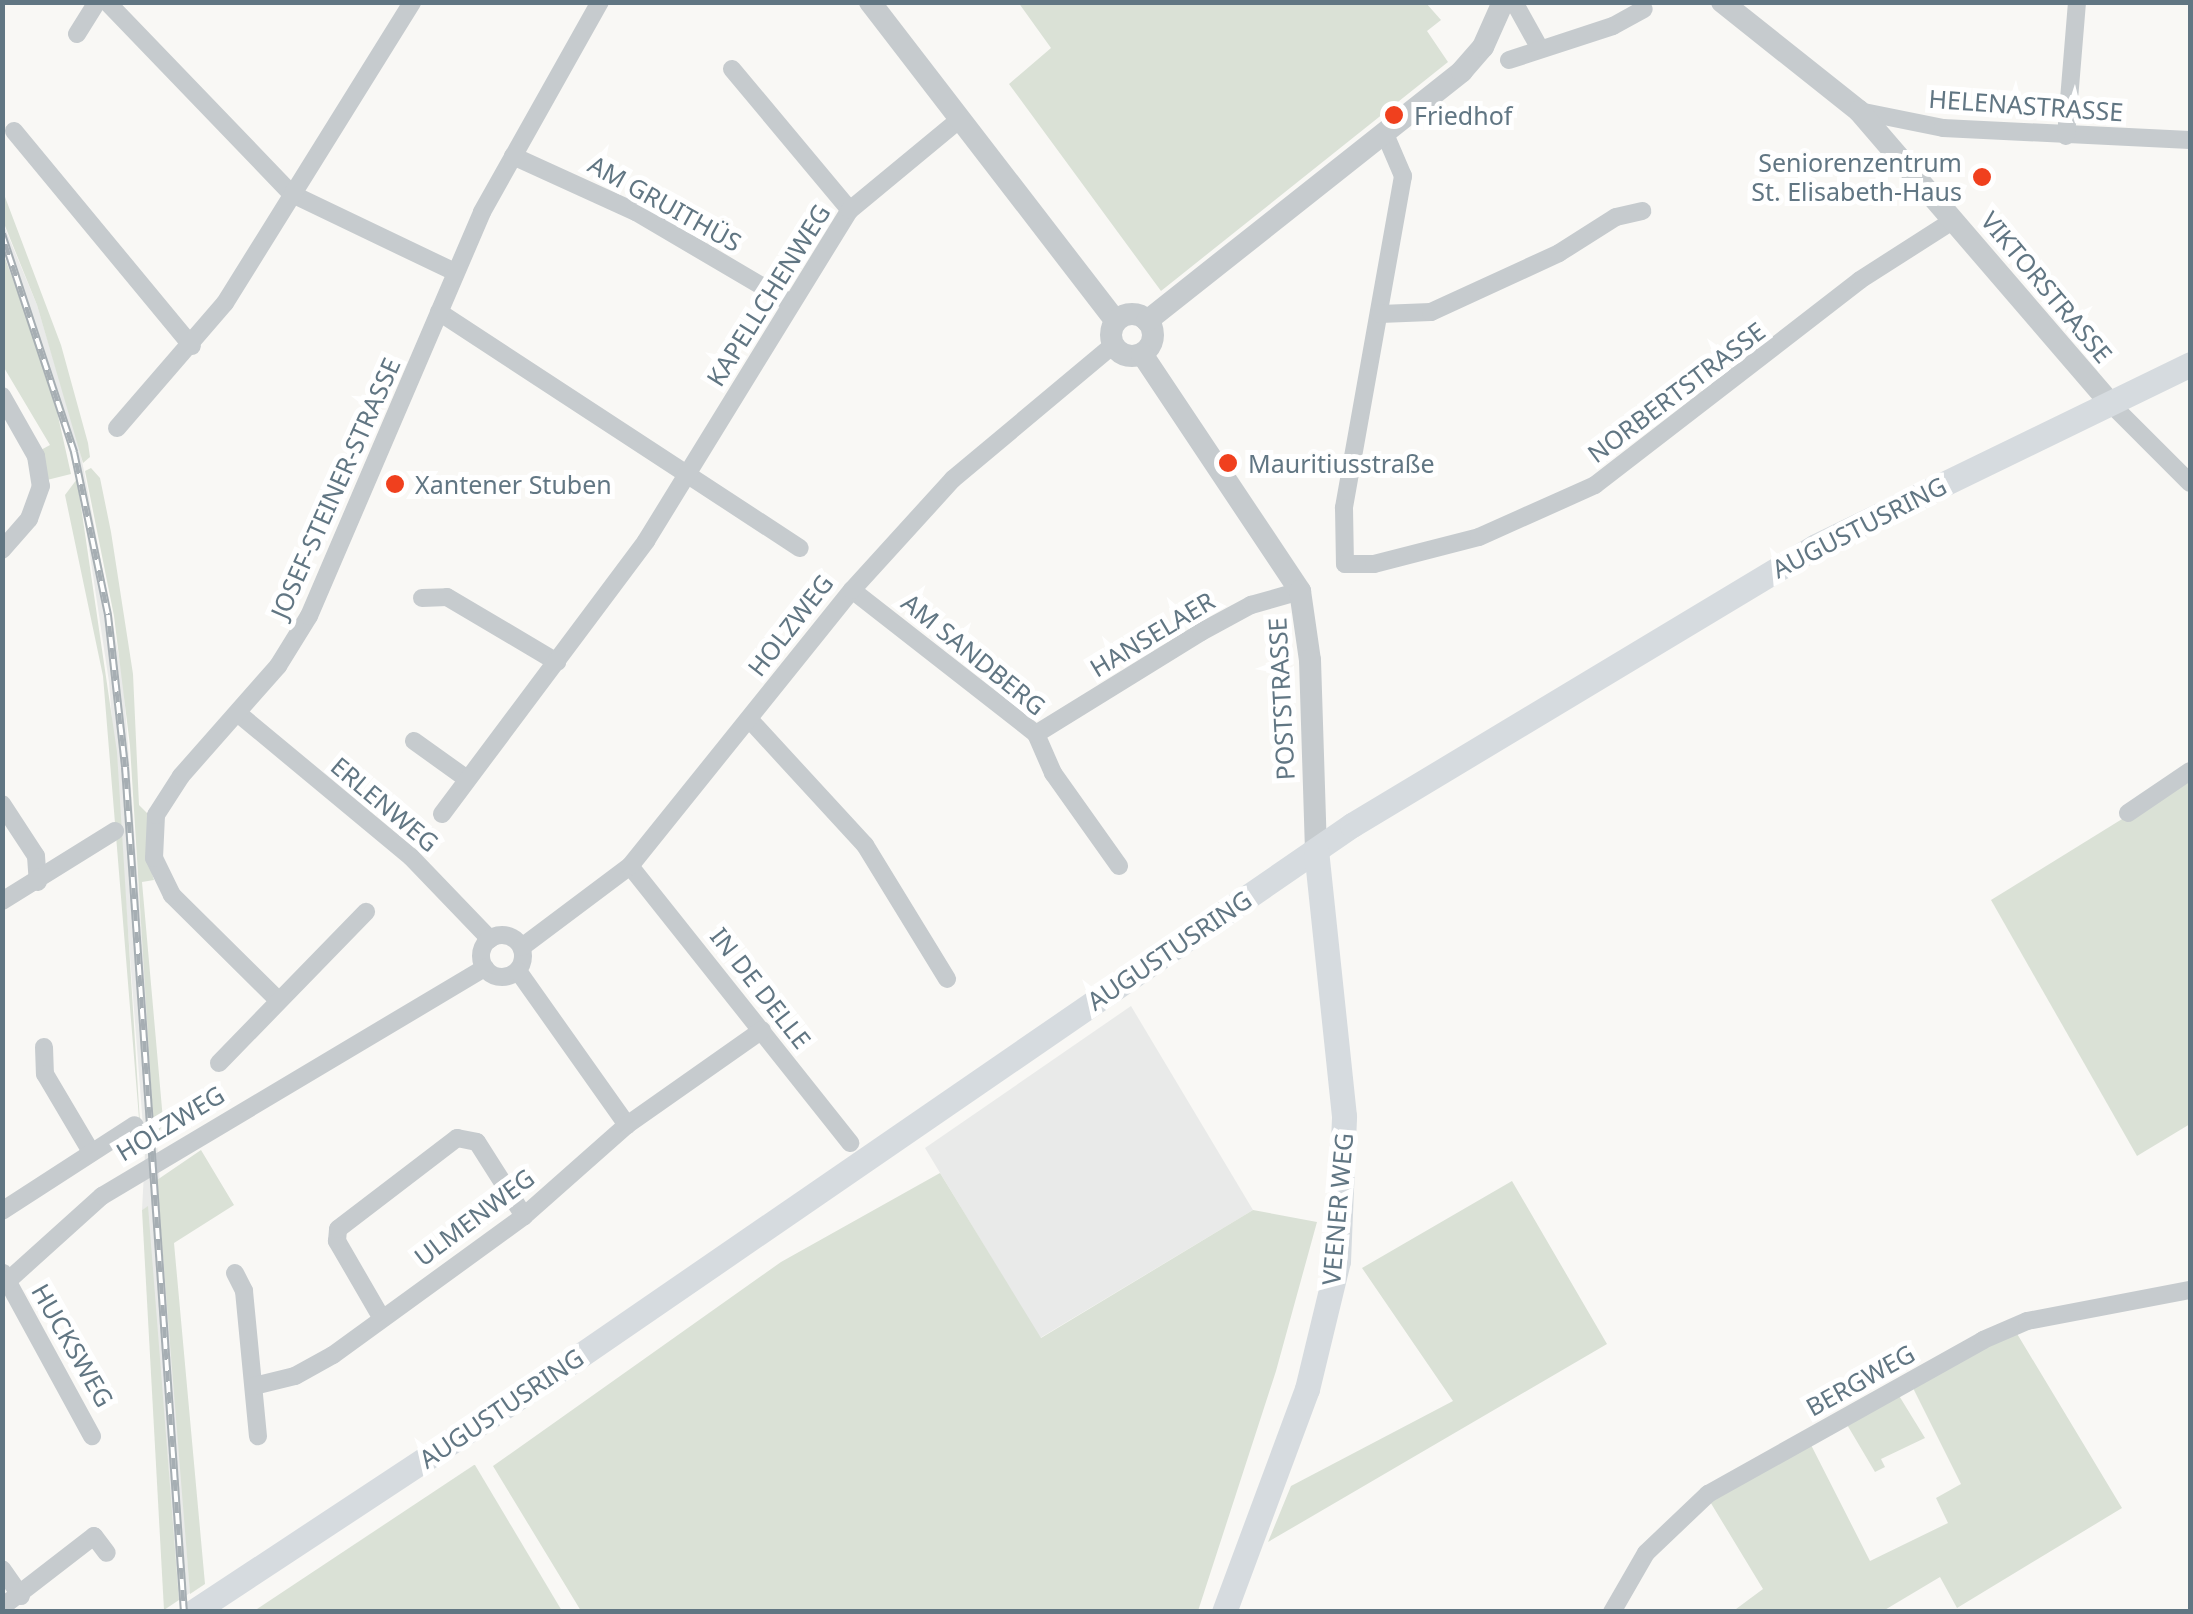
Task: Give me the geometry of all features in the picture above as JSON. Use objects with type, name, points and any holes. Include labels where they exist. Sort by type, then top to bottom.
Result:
[{"type":"main road","name":"AUGUSTUSRING","points":[[201,1606],[1316,850],[1816,546],[2190,364]]},
{"type":"main road","name":"VEENER WEG","points":[[1224,1612],[1307,1389],[1338,1260],[1344,1116],[1316,850]]},
{"type":"street","points":[[77,34],[97,2]]},
{"type":"street","points":[[107,2],[292,194],[456,272]]},
{"type":"street","points":[[116,428],[192,346],[412,2]]},
{"type":"street","name":"JOSEF-STEINER-STRASSE","points":[[277,999],[181,907],[160,875],[152,847],[156,815],[166,796],[240,715],[309,616],[456,272],[513,156],[600,2]]},
{"type":"street","points":[[870,2],[1116,321],[1114,346],[1121,353],[1142,354],[1152,339],[1148,321],[1138,315],[1116,321]]},
{"type":"street","points":[[1148,321],[1462,71],[1484,46],[1504,2]]},
{"type":"street","points":[[1514,2],[1540,48]]},
{"type":"street","points":[[2066,136],[2077,2]]},
{"type":"street","name":"VIKTORSTRASSE","points":[[1730,5],[1858,112],[2110,403]]},
{"type":"street","points":[[1508,60],[1613,26],[1644,9]]},
{"type":"street","points":[[732,69],[850,210]]},
{"type":"street","name":"HELENASTRASSE","points":[[1858,112],[1943,128],[2190,140]]},
{"type":"street","name":"KAPELLCHENWEG","points":[[442,814],[557,662],[686,477],[789,302],[850,210],[960,118]]},
{"type":"street","points":[[14,131],[192,346]]},
{"type":"street","points":[[1385,134],[1403,176],[1380,314],[1405,318],[1448,305],[1616,217],[1642,210]]},
{"type":"street","name":"AM GRUITHÜS","points":[[513,156],[636,212],[789,302]]},
{"type":"street","name":"NORBERTSTRASSE","points":[[1380,314],[1344,508],[1344,564],[1374,564],[1479,536],[1594,486],[1860,280],[1954,220]]},
{"type":"street","points":[[439,312],[800,548]]},
{"type":"street","name":"HOLZWEG","points":[[522,947],[630,866],[852,590],[953,479],[1114,346]]},
{"type":"street","name":"POSTSTRASSE","points":[[1142,354],[1300,590],[1310,660],[1316,850]]},
{"type":"street","points":[[2,396],[36,456],[41,486],[29,519],[2,550]]},
{"type":"street","points":[[2110,403],[2190,482]]},
{"type":"street","name":"AM SANDBERG","points":[[852,590],[1036,734],[1053,774],[1118,866]]},
{"type":"street","name":"HANSELAER","points":[[1036,734],[1201,632],[1250,606],[1300,590]]},
{"type":"street","points":[[422,598],[446,597],[557,662]]},
{"type":"street","name":"ERLENWEG","points":[[240,715],[411,856],[490,939]]},
{"type":"street","points":[[750,720],[864,845],[946,979]]},
{"type":"street","points":[[414,741],[466,780]]},
{"type":"street","points":[[2128,813],[2190,771]]},
{"type":"street","points":[[2,804],[36,856],[38,882]]},
{"type":"street","points":[[2,900],[38,882],[115,831]]},
{"type":"street","name":"IN DE DELLE","points":[[630,866],[850,1143]]},
{"type":"street","points":[[219,1062],[366,912]]},
{"type":"street","points":[[518,970],[507,977],[484,968],[483,947],[490,939],[502,935],[522,947],[518,970],[627,1125]]},
{"type":"street","name":"HOLZWEG","points":[[4,1280],[102,1196],[484,968]]},
{"type":"street","name":"ULMENWEG","points":[[254,1386],[295,1376],[381,1318],[524,1216],[627,1125],[762,1030]]},
{"type":"street","points":[[44,1047],[44,1074],[90,1150]]},
{"type":"street","points":[[2,1211],[90,1150],[134,1125]]},
{"type":"street","points":[[381,1318],[337,1241],[338,1229],[457,1138],[477,1142],[524,1216]]},
{"type":"street","points":[[236,1273],[244,1291],[258,1436]]},
{"type":"street","name":"HUCKSWEG","points":[[4,1280],[92,1436]]},
{"type":"street","name":"BERGWEG","points":[[1612,1612],[1646,1553],[1708,1494],[1983,1340],[2028,1320],[2190,1290]]},
{"type":"street","points":[[2,1607],[21,1596],[92,1530],[107,1553]]},
{"type":"street","points":[[2,1569],[21,1596]]},
{"type":"shaded area","points":[[1018,2],[1426,3],[1441,20],[1427,31],[1448,62],[1161,291],[1009,84],[1051,48]]},
{"type":"shaded area","points":[[2,189],[61,345],[88,443],[90,457],[83,463],[37,305],[3,221]]},
{"type":"shaded area","points":[[2,221],[37,305],[79,445],[123,678],[190,1593],[179,1600],[147,1207],[142,1210],[145,1153],[109,682],[81,495],[49,376],[3,250]]},
{"type":"shaded area","points":[[2,250],[49,376],[71,474],[47,480],[39,451],[50,445],[3,366]]},
{"type":"shaded area","points":[[91,468],[100,478],[111,532],[133,674],[139,805],[149,815],[147,856],[154,880],[142,882],[163,1120],[155,1148],[130,746],[114,616],[85,471]]},
{"type":"shaded area","points":[[77,479],[117,752],[142,1155],[103,676],[65,495]]},
{"type":"shaded area","points":[[2190,777],[2190,1124],[2137,1156],[1991,900]]},
{"type":"shaded area","points":[[1131,1006],[1253,1210],[1040,1338],[925,1148]]},
{"type":"shaded area","points":[[201,1150],[234,1205],[174,1243],[205,1584],[190,1594],[157,1180]]},
{"type":"shaded area","points":[[940,1173],[1041,1338],[1253,1210],[1317,1222],[1276,1371],[1198,1611],[581,1611],[493,1466],[781,1262]]},
{"type":"shaded area","points":[[1512,1181],[1607,1344],[1268,1542],[1291,1486],[1453,1401],[1362,1268]]},
{"type":"shaded area","points":[[148,1206],[179,1600],[164,1610],[142,1210]]},
{"type":"shaded area","points":[[2016,1332],[2122,1508],[1957,1608],[1940,1577],[1883,1611],[1732,1612],[1763,1589],[1709,1500],[1810,1443],[1870,1561],[1948,1523],[1936,1498],[1961,1484],[1912,1386]]},
{"type":"shaded area","points":[[1898,1394],[1925,1438],[1881,1459],[1885,1467],[1875,1472],[1846,1423]]},
{"type":"shaded area","points":[[474,1465],[562,1611],[254,1611]]},
{"type":"railway","points":[[2,234],[74,452],[108,615],[125,767],[184,1612]]},
{"type":"place","name":"Friedhof","points":[[1394,115]]},
{"type":"place","name":"Seniorenzentrum St. Elisabeth-Haus","points":[[1982,177]]},
{"type":"place","name":"Mauritiusstraße","points":[[1228,463]]},
{"type":"place","name":"Xantener Stuben","points":[[395,484]]}]
